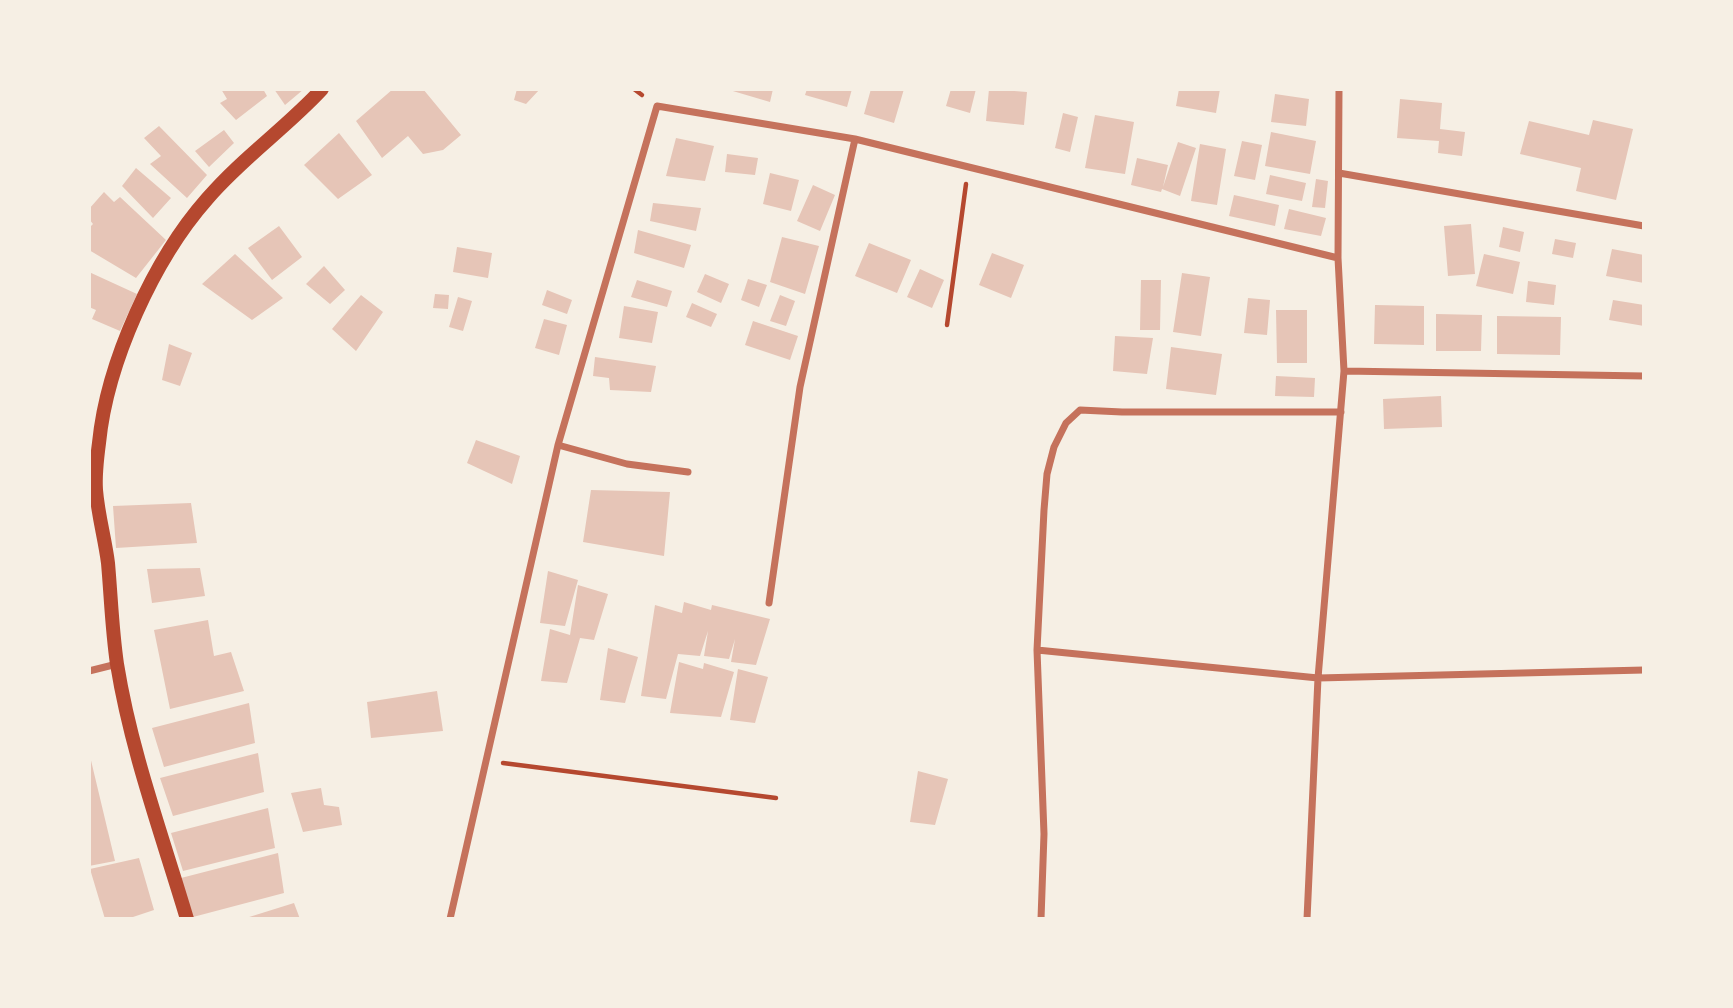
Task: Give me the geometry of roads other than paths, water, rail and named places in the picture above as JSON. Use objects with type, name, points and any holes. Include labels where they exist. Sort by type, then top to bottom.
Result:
[{"type":"main road","points":[[187,919],[136,752],[117,664],[107,561],[96,490],[99,441],[113,378],[143,298],[168,252],[206,199],[322,89]]},
{"type":"street","points":[[1307,919],[1318,678],[1344,371],[1338,258],[1339,89]]},
{"type":"street","points":[[450,919],[558,445],[657,106],[855,139],[1338,258]]},
{"type":"street","points":[[769,603],[800,387],[855,139]]},
{"type":"street","points":[[1339,173],[1644,226]]},
{"type":"street","points":[[1344,371],[1644,376]]},
{"type":"street","points":[[1041,919],[1044,834],[1037,650],[1047,474],[1054,447],[1066,423],[1080,410],[1341,412]]},
{"type":"street","points":[[558,445],[627,464],[688,472]]},
{"type":"street","points":[[1037,650],[1318,678],[1644,670]]},
{"type":"street","points":[[89,671],[117,664]]}]
